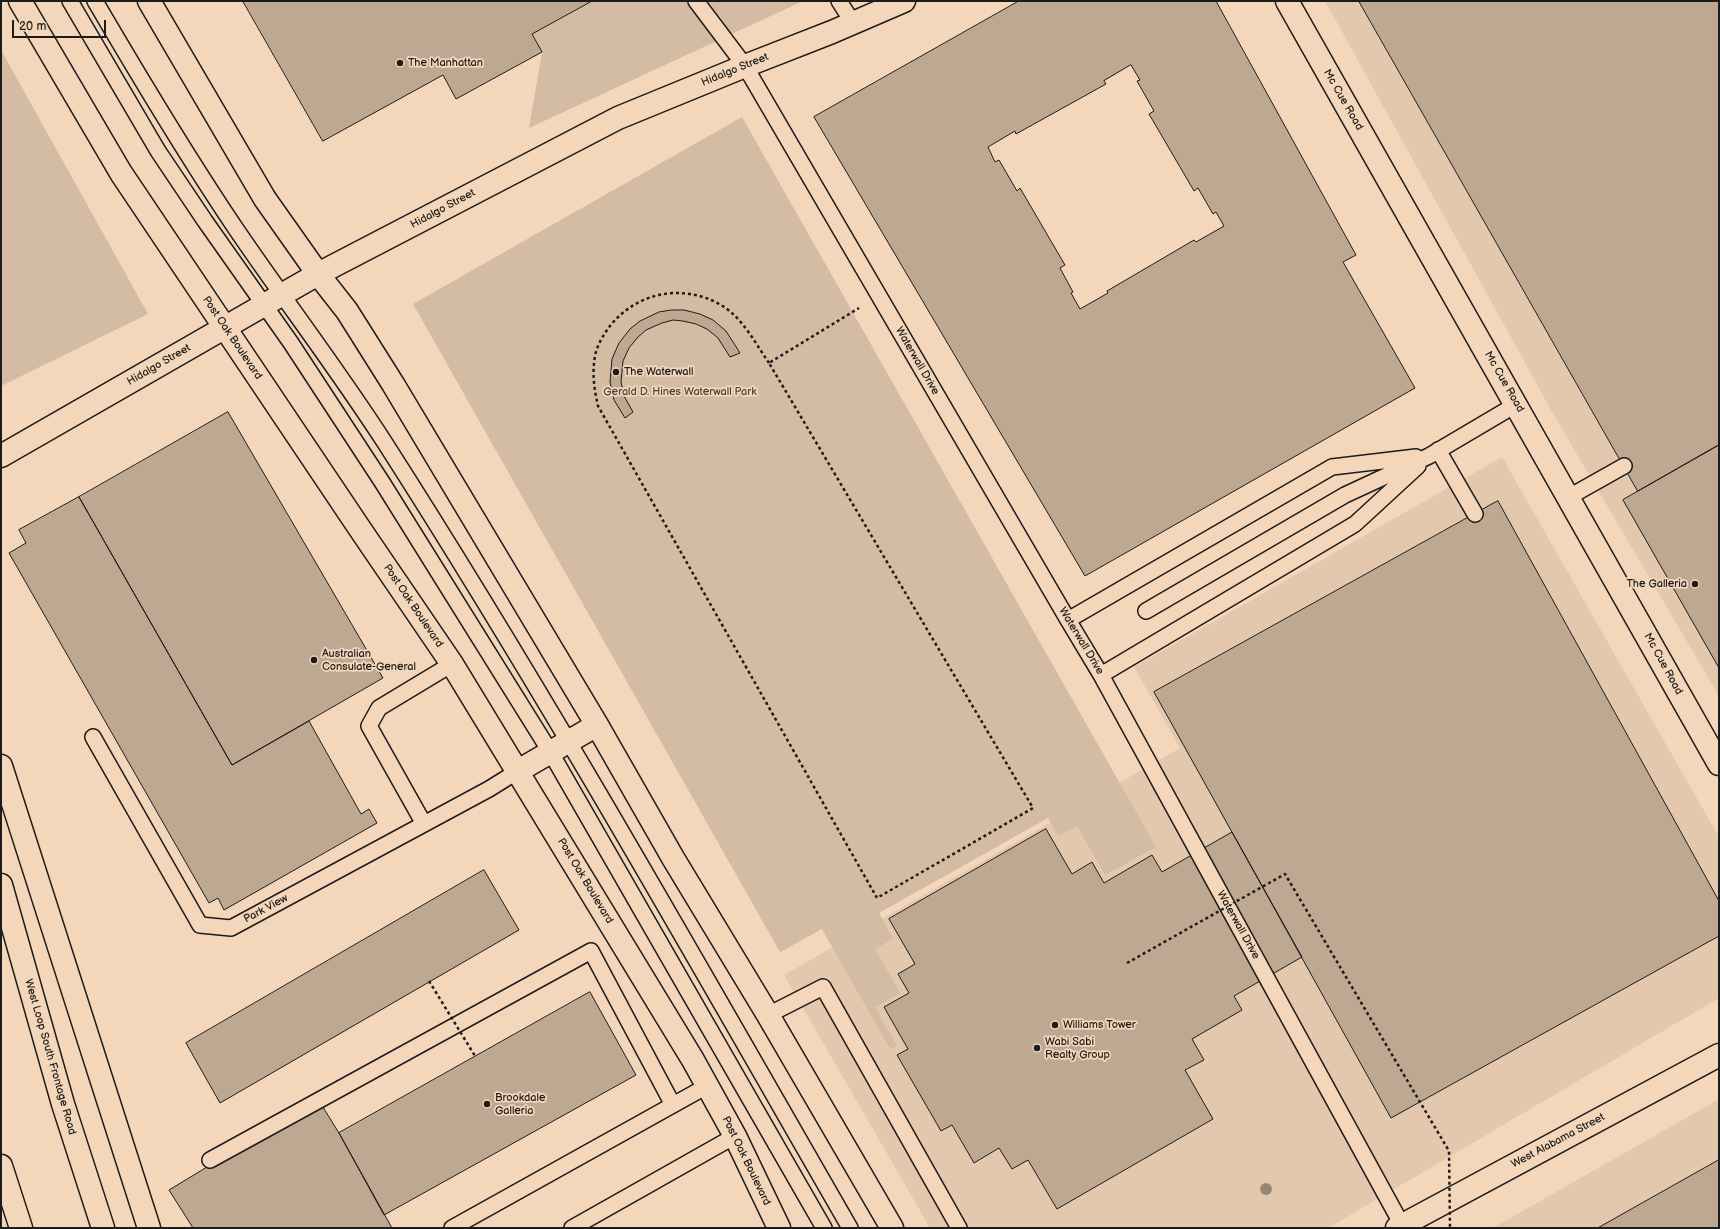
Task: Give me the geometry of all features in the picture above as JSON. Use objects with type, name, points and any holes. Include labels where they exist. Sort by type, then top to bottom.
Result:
[{"type":"main road","name":"Post Oak Boulevard","points":[[20,1],[121,173],[452,664],[518,771],[736,1136],[778,1228]]},
{"type":"main road","points":[[149,1],[265,199],[318,274],[347,311],[389,377],[597,725],[673,858],[768,1015],[892,1228]]},
{"type":"main road","name":"Hidalgo Street","points":[[1,456],[318,274],[618,118],[904,1]]},
{"type":"main road","name":"Mc Cue Road","points":[[1287,1],[1719,764]]},
{"type":"main road","points":[[518,771],[597,725]]},
{"type":"main road","points":[[1,766],[149,1228]]},
{"type":"main road","name":"West Loop South Frontage Road","points":[[1,885],[63,1104],[103,1228]]},
{"type":"main road","name":"West Alabama Street","points":[[1399,1226],[1719,1055]]},
{"type":"main road","points":[[1,1166],[21,1228]]},
{"type":"lane","points":[[70,1],[158,151],[291,343],[382,482],[551,753],[824,1228]]},
{"type":"lane","points":[[95,1],[184,151],[237,231],[283,294],[383,440],[569,741],[850,1228]]},
{"type":"lane","name":"Waterwall Drive","points":[[696,1],[745,66],[1101,675],[1399,1226]]},
{"type":"lane","points":[[839,1],[853,23]]},
{"type":"lane","points":[[1146,611],[1345,495],[1433,453],[1516,404]]},
{"type":"lane","points":[[1068,620],[1332,467],[1433,453]]},
{"type":"lane","points":[[1433,453],[1475,514]]},
{"type":"lane","points":[[1101,675],[1355,524],[1433,453]]},
{"type":"lane","points":[[1569,497],[1624,466]]},
{"type":"lane","points":[[424,824],[369,726],[379,708],[452,664]]},
{"type":"lane","name":"Park View","points":[[93,737],[200,925],[231,928],[489,789],[518,771]]},
{"type":"lane","points":[[210,1160],[591,951],[672,1105]]},
{"type":"lane","points":[[768,1015],[823,987],[959,1228]]},
{"type":"lane","points":[[452,1228],[707,1086]]},
{"type":"lane","points":[[572,1228],[736,1136]]},
{"type":"path","points":[[671,293],[686,293],[706,297],[722,306],[740,320],[769,363],[1033,808],[877,898],[598,406],[593,383],[595,355],[604,334],[618,316],[631,306],[653,296],[671,293]]},
{"type":"path","points":[[769,363],[879,296]]},
{"type":"path","points":[[1127,963],[1285,874],[1450,1151],[1450,1228]]},
{"type":"path","points":[[429,981],[475,1056]]},
{"type":"shaded area","points":[[1325,1],[1719,1],[1719,696],[1555,417]]},
{"type":"shaded area","points":[[1502,457],[1719,837],[1719,998],[1328,1228],[930,1228],[784,975],[1180,748],[1134,667]]},
{"type":"shaded area","points":[[1719,1099],[1719,1228],[1493,1228]]},
{"type":"green space","points":[[592,1],[803,1],[529,128],[542,52],[532,34]]},
{"type":"green space","points":[[1,50],[148,314],[1,386]]},
{"type":"green space","name":"Gerald D. Hines Waterwall Park","points":[[742,117],[1156,847],[1105,875],[1077,826],[1058,836],[1048,818],[879,913],[893,939],[875,949],[900,993],[875,1007],[897,1046],[890,1049],[822,929],[780,952],[413,304]]},
{"type":"building","name":"The Manhattan","points":[[243,1],[592,1],[532,34],[542,52],[456,99],[443,75],[323,141]]},
{"type":"building","points":[[1019,1],[1216,1],[1356,255],[1343,262],[1415,388],[1085,576],[814,117]],"holes":[[[1131,65],[1140,80],[1137,81],[1154,111],[1149,114],[1194,191],[1198,188],[1213,214],[1216,212],[1224,226],[1196,242],[1194,240],[1107,291],[1108,293],[1080,309],[1060,268],[1065,265],[1020,188],[1017,191],[999,160],[995,162],[988,147],[1015,131],[1016,134],[1106,84],[1104,81]]]},
{"type":"building","points":[[1359,1],[1719,1],[1719,445],[1638,491]]},
{"type":"building","name":"The Waterwall","points":[[684,310],[700,314],[713,320],[726,331],[740,353],[730,357],[718,338],[707,329],[696,324],[673,320],[646,330],[629,348],[623,361],[621,382],[624,396],[633,412],[625,418],[614,400],[610,382],[612,359],[619,343],[630,329],[640,321],[659,312]]},
{"type":"building","points":[[228,412],[383,678],[232,765],[79,497]]},
{"type":"building","name":"The Galleria","points":[[1719,445],[1719,668],[1623,500]]},
{"type":"building","points":[[79,497],[232,765],[309,721],[361,814],[369,809],[377,823],[224,910],[218,898],[209,903],[9,553],[26,543],[19,530]]},
{"type":"building","points":[[1498,501],[1719,901],[1719,936],[1391,1118],[1154,692]]},
{"type":"building","name":"Williams Tower","points":[[1046,829],[1072,874],[1092,862],[1104,883],[1152,855],[1162,872],[1232,832],[1302,957],[1234,996],[1242,1010],[1192,1039],[1204,1060],[1185,1070],[1213,1119],[1057,1209],[1028,1160],[1012,1169],[999,1148],[974,1163],[952,1125],[941,1131],[897,1055],[908,1049],[884,1007],[909,993],[898,974],[915,964],[889,919]]},
{"type":"building","points":[[484,870],[519,930],[220,1103],[186,1043]]},
{"type":"building","name":"Brookdale Galleria","points":[[590,992],[636,1075],[384,1215],[339,1133]]},
{"type":"building","points":[[321,1104],[339,1133],[392,1228],[193,1228],[169,1190],[212,1164]]},
{"type":"building","points":[[1719,1160],[1719,1228],[1598,1228]]},
{"type":"place","name":"The Manhattan","points":[[400,63]]},
{"type":"place","name":"The Waterwall","points":[[616,372]]},
{"type":"place","name":"The Galleria","points":[[1695,584]]},
{"type":"place","name":"Australian Consulate-General","points":[[314,660]]},
{"type":"place","name":"Williams Tower","points":[[1055,1025]]},
{"type":"place","name":"Wabi Sabi Realty Group","points":[[1037,1048]]},
{"type":"place","name":"Brookdale Galleria","points":[[487,1104]]}]
